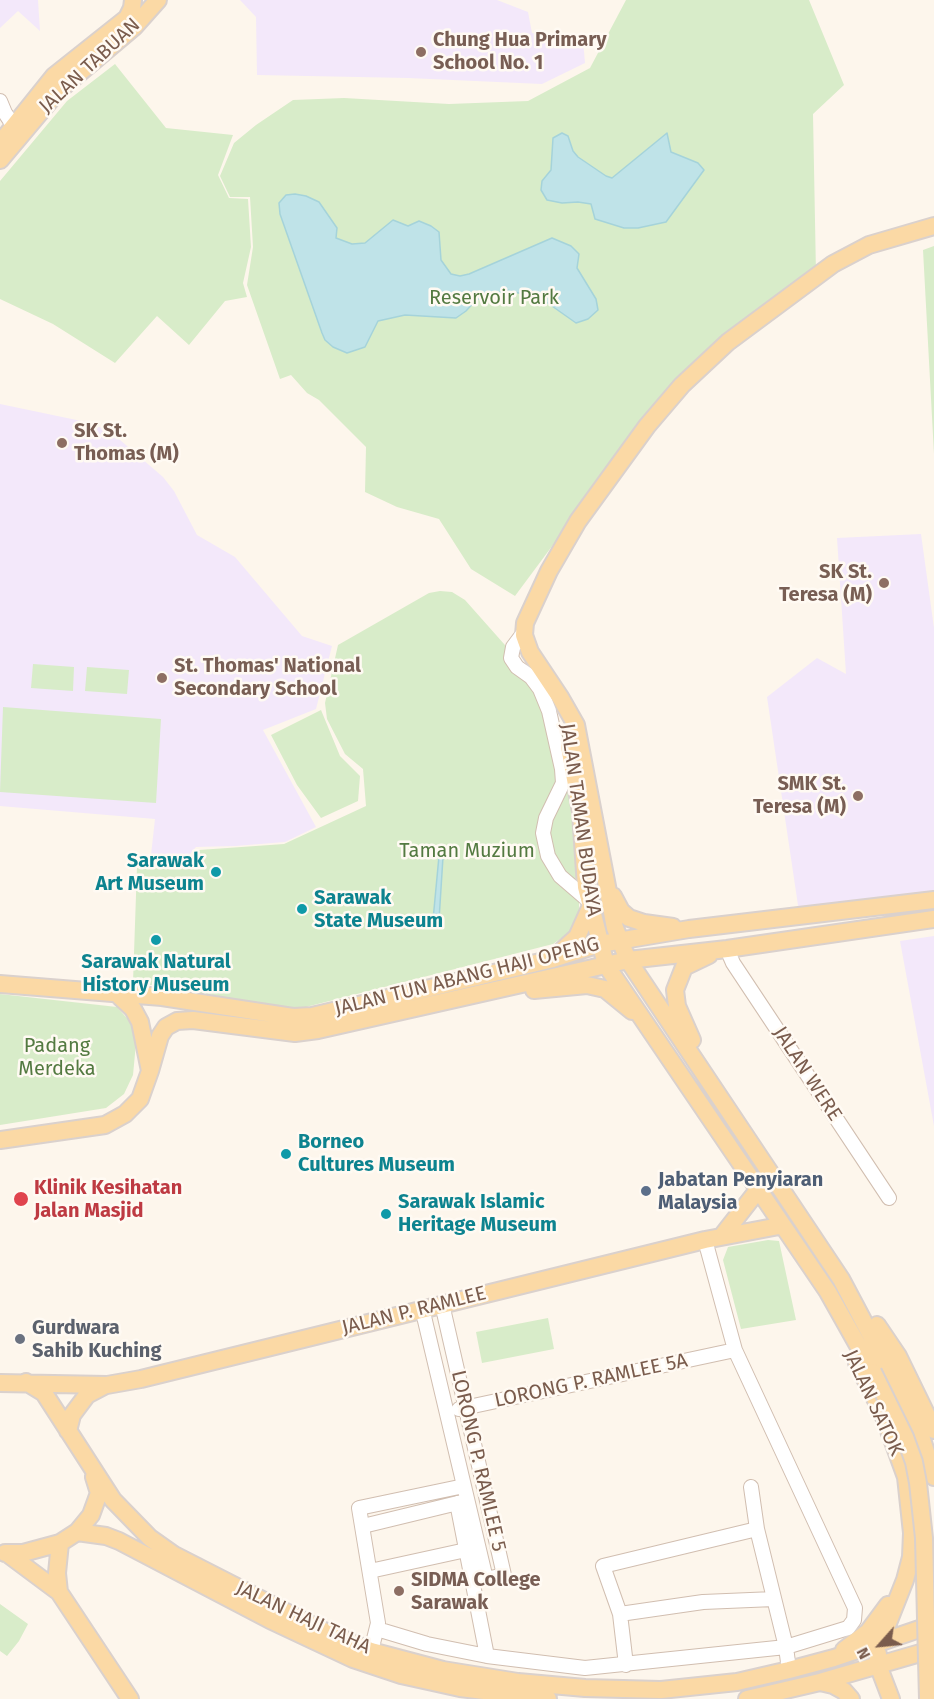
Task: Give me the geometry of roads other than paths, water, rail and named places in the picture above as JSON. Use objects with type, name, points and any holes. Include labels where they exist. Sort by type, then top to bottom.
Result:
[{"type":"main road","name":"JALAN TABUAN","points":[[0,143],[54,76],[127,18],[133,0]]},
{"type":"main road","name":"JALAN TABUAN","points":[[0,160],[58,91],[134,27],[158,0]]},
{"type":"main road","points":[[525,631],[525,623],[549,571],[578,521],[647,426],[682,385],[728,342],[833,264],[869,245],[934,226]]},
{"type":"main road","name":"JALAN TAMAN BUDAYA","points":[[525,631],[530,652],[576,725],[615,928],[628,960]]},
{"type":"main road","name":"JALAN TAMAN BUDAYA","points":[[566,710],[565,729],[580,812],[585,877],[606,965]]},
{"type":"main road","points":[[606,885],[621,911],[629,918],[644,923],[690,929]]},
{"type":"main road","name":"JALAN TUN ABANG HAJI OPENG","points":[[0,984],[162,998],[293,1017],[312,1016],[438,984],[553,959],[600,944],[690,929],[934,900]]},
{"type":"main road","points":[[553,959],[577,937],[590,904]]},
{"type":"main road","name":"JALAN TUN ABANG HAJI OPENG","points":[[0,1140],[105,1125],[126,1114],[140,1099],[160,1036],[166,1027],[177,1021],[193,1020],[295,1033],[318,1030],[628,960],[727,949],[934,919]]},
{"type":"main road","points":[[708,1077],[677,1006],[675,990],[684,967],[700,958],[727,949]]},
{"type":"main road","name":"JALAN SATOK","points":[[628,960],[841,1279],[868,1312],[898,1356],[933,1426]]},
{"type":"main road","name":"JALAN SATOK","points":[[606,965],[920,1430],[934,1477]]},
{"type":"main road","points":[[471,996],[586,985],[605,989],[648,1025]]},
{"type":"main road","points":[[118,995],[133,1009],[140,1023],[150,1071]]},
{"type":"main road","points":[[722,1236],[758,1190]]},
{"type":"main road","name":"JALAN SATOK","points":[[771,1209],[854,1356],[883,1414],[906,1477],[911,1515],[911,1557],[905,1580],[886,1628],[877,1644]]},
{"type":"main road","name":"JALAN P. RAMLEE","points":[[0,1383],[107,1385],[178,1371],[422,1308],[722,1236],[779,1226]]},
{"type":"main road","name":"JALAN SATOK","points":[[841,1279],[880,1368]]},
{"type":"main road","points":[[880,1368],[914,1462],[918,1483],[924,1538],[928,1699]]},
{"type":"main road","name":"JALAN HAJI TAHA","points":[[26,1382],[44,1393],[92,1471],[113,1500],[150,1538],[174,1555],[317,1628],[371,1651],[443,1670],[518,1682],[585,1688],[661,1690],[737,1682],[789,1670],[834,1658],[934,1624]]},
{"type":"main road","name":"JALAN P. RAMLEE","points":[[68,1431],[72,1415],[87,1395],[107,1385]]},
{"type":"main road","points":[[4,1552],[22,1553],[60,1543],[77,1532],[91,1515],[99,1493],[92,1471]]},
{"type":"main road","name":"JALAN HAJI TAHA","points":[[77,1532],[106,1536],[119,1541],[270,1620],[353,1659],[401,1675],[460,1688],[548,1699]]},
{"type":"main road","points":[[59,1592],[57,1573],[60,1543]]},
{"type":"main road","points":[[4,1552],[59,1592],[130,1699]]},
{"type":"main road","points":[[834,1658],[868,1632],[905,1580]]},
{"type":"main road","points":[[877,1644],[878,1665],[891,1699]]},
{"type":"main road","points":[[747,1699],[820,1682],[934,1648]]},
{"type":"main road","points":[[820,1682],[844,1691],[851,1699]]},
{"type":"street","points":[[0,101],[13,126]]},
{"type":"street","points":[[525,631],[513,647],[511,658],[540,689],[549,711],[562,770],[563,783],[546,818],[543,833],[548,856],[560,876],[590,904]]},
{"type":"street","name":"JALAN WERE","points":[[727,949],[733,963],[889,1198]]},
{"type":"street","points":[[377,1629],[427,1644],[487,1656],[585,1668],[786,1647],[848,1628],[854,1620],[855,1608],[735,1350],[705,1240]]},
{"type":"street","name":"LORONG P. RAMLEE 5","points":[[422,1308],[464,1486],[462,1502],[486,1579],[504,1575],[442,1304]]},
{"type":"street","name":"LORONG P. RAMLEE 5A","points":[[447,1412],[735,1350]]},
{"type":"street","points":[[371,1651],[378,1623],[359,1508],[464,1486]]},
{"type":"street","points":[[752,1487],[757,1529],[786,1647],[789,1670]]},
{"type":"street","points":[[363,1526],[462,1502],[466,1550],[487,1656]]},
{"type":"street","points":[[626,1665],[620,1614],[603,1566],[757,1529]]},
{"type":"street","points":[[370,1571],[466,1550]]},
{"type":"street","points":[[620,1614],[703,1602],[774,1599]]},
{"type":"water","points":[[562,133],[568,136],[573,151],[578,157],[612,178],[667,133],[671,152],[698,163],[704,170],[666,222],[638,228],[624,228],[595,219],[591,204],[547,200],[541,190],[542,181],[551,170],[553,138]]},
{"type":"water","points":[[295,194],[319,202],[337,228],[336,238],[352,244],[365,243],[393,220],[408,226],[419,221],[431,226],[439,232],[441,260],[451,274],[460,276],[552,238],[571,246],[579,254],[577,268],[596,299],[598,310],[588,319],[576,323],[542,299],[507,290],[476,300],[456,318],[405,315],[378,321],[365,347],[347,353],[333,347],[325,340],[280,214],[279,203],[286,195]]},
{"type":"water","points":[[442,848],[446,853],[443,857],[439,920],[433,920],[439,856],[436,853]]},
{"type":"place","name":"Chung Hua Primary School No. 1","points":[[421,52]]},
{"type":"place","name":"SK St. Thomas (M)","points":[[62,443]]},
{"type":"place","name":"SK St. Teresa (M)","points":[[884,583]]},
{"type":"place","name":"St. Thomas' National Secondary School","points":[[162,678]]},
{"type":"place","name":"SMK St. Teresa (M)","points":[[858,796]]},
{"type":"place","name":"Sarawak Art Museum","points":[[216,872]]},
{"type":"place","name":"Sarawak State Museum","points":[[302,909]]},
{"type":"place","name":"Sarawak Natural History Museum","points":[[156,940]]},
{"type":"place","name":"Borneo Cultures Museum","points":[[286,1154]]},
{"type":"place","name":"Jabatan Penyiaran Malaysia","points":[[646,1191]]},
{"type":"place","name":"Klinik Kesihatan Jalan Masjid","points":[[21,1199]]},
{"type":"place","name":"Sarawak Islamic Heritage Museum","points":[[386,1214]]},
{"type":"place","name":"Gurdwara Sahib Kuching","points":[[20,1339]]},
{"type":"place","name":"SIDMA College Sarawak","points":[[399,1591]]},
{"type":"park label","name":"Reservoir Park","points":[[494,298]]},
{"type":"park label","name":"Taman Muzium","points":[[467,851]]},
{"type":"park label","name":"Padang Merdeka","points":[[57,1058]]}]
